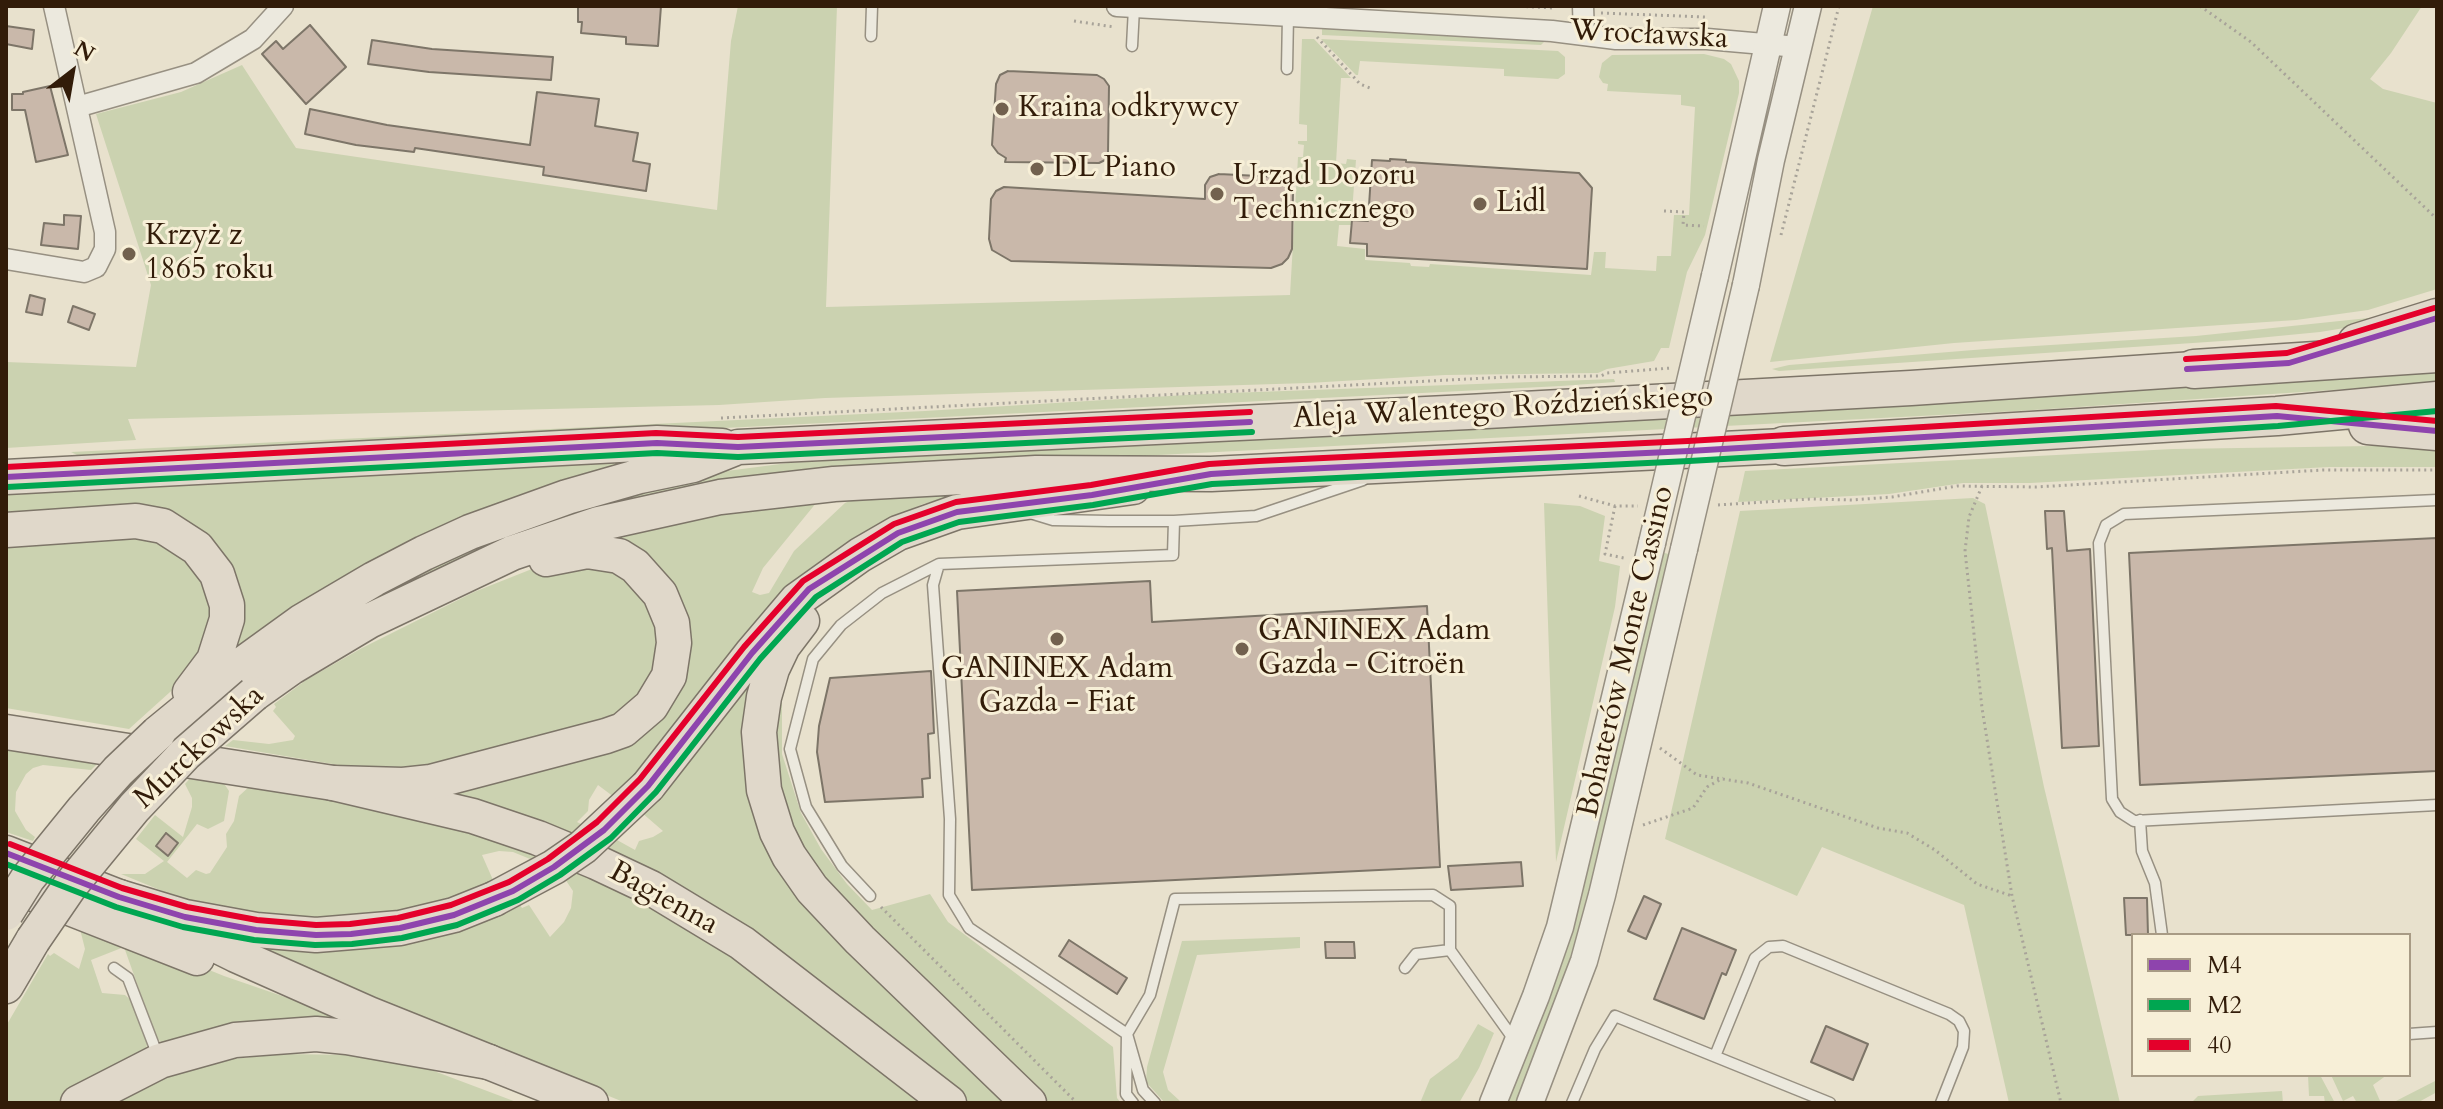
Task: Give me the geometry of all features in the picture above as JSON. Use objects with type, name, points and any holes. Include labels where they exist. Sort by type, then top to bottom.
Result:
[{"type":"highway","points":[[2289,363],[2437,318]]},
{"type":"highway","name":"Aleja Walentego Roździeńskiego","points":[[2194,369],[2437,353]]},
{"type":"highway","name":"Aleja Walentego Roździeńskiego","points":[[1784,446],[2277,416],[2437,401]]},
{"type":"highway","points":[[2277,416],[2437,431]]},
{"type":"main road","name":"Aleja Walentego Roździeńskiego","points":[[194,695],[301,622],[374,579],[481,527],[567,497],[693,465],[738,447],[1468,412],[2194,369]]},
{"type":"main road","points":[[6,477],[657,443],[738,447]]},
{"type":"main road","name":"Aleja Walentego Roździeńskiego","points":[[456,581],[512,553],[598,524],[754,492],[834,484],[1074,471],[1211,474],[1784,446]]},
{"type":"main road","points":[[6,853],[119,897],[185,917],[256,930],[316,935],[400,928],[454,915],[494,899],[554,867],[583,847],[648,786],[781,618],[809,589],[877,544],[917,525],[957,512],[1092,495],[1211,474]]},
{"type":"main road","points":[[6,530],[136,521],[163,526],[197,548],[217,574],[227,605],[227,619],[214,660],[194,695]]},
{"type":"main road","points":[[6,732],[333,783],[403,785],[431,782],[623,730],[651,706],[669,676],[674,643],[668,613],[660,594],[648,578],[619,556],[587,551],[564,554],[456,581]]},
{"type":"main road","points":[[842,567],[783,646],[764,697],[759,750],[769,815],[789,856],[812,889],[860,940],[1029,1103]]},
{"type":"main road","name":"Murckowska","points":[[6,986],[70,886],[134,808],[185,754],[254,694],[292,667],[369,621],[456,581]]},
{"type":"main road","name":"Murckowska","points":[[6,913],[28,878],[84,809],[194,695]]},
{"type":"main road","points":[[6,718],[87,746]]},
{"type":"main road","name":"Bagienna","points":[[333,783],[508,827],[574,852],[651,888],[761,956],[949,1103]]},
{"type":"main road","points":[[6,883],[229,971],[369,1014]]},
{"type":"main road","points":[[119,897],[236,955],[369,1014],[591,1103]]},
{"type":"main road","points":[[78,1103],[160,1061],[235,1040],[316,1034],[489,1062]]},
{"type":"street","points":[[6,259],[84,272],[96,267],[105,249],[105,232],[54,6]]},
{"type":"street","points":[[77,107],[196,73],[253,39],[283,6]]},
{"type":"street","points":[[1583,6],[1584,35]]},
{"type":"street","name":"Bohaterów Monte Cassino","points":[[1493,1103],[1553,950],[1578,860],[1777,6]]},
{"type":"street","name":"Bohaterów Monte Cassino","points":[[1530,1103],[1560,1030],[1599,908],[1746,285],[1771,160],[1808,6]]},
{"type":"street","name":"Wrocławska","points":[[1126,7],[1288,16],[1374,14],[1616,39],[1707,39],[1798,47]]},
{"type":"lane","points":[[871,36],[872,6]]},
{"type":"lane","points":[[1126,7],[1132,46]]},
{"type":"lane","points":[[1287,69],[1288,16]]},
{"type":"lane","points":[[1005,505],[1053,520],[1174,521],[1256,516],[1407,464]]},
{"type":"lane","points":[[2437,500],[2124,514],[2106,525],[2099,543],[2112,799],[2120,812],[2134,821],[2437,805]]},
{"type":"lane","points":[[870,896],[842,866],[806,807],[790,749],[813,659],[841,625],[882,593],[939,564],[1173,555],[1174,521]]},
{"type":"lane","points":[[939,564],[933,585],[950,819],[949,895],[969,928],[1127,1034],[1143,1090],[1155,1103]]},
{"type":"lane","points":[[2140,820],[2142,851],[2155,883],[2162,933]]},
{"type":"lane","points":[[1133,1103],[1126,1094],[1127,1034],[1150,995],[1175,899],[1433,895],[1450,906],[1450,950],[1518,1044]]},
{"type":"lane","points":[[1715,1056],[1755,958],[1769,947],[1783,946],[1949,1014],[1959,1021],[1964,1031],[1963,1047],[1941,1103]]},
{"type":"lane","points":[[1405,968],[1416,954],[1450,950]]},
{"type":"lane","points":[[114,968],[128,978],[160,1061]]},
{"type":"lane","points":[[1572,1103],[1595,1049],[1615,1016],[1830,1103]]},
{"type":"lane","points":[[2411,1034],[2437,1032]]},
{"type":"path","points":[[1514,6],[1554,8]]},
{"type":"path","points":[[1598,6],[1599,13],[1705,17]]},
{"type":"path","points":[[1778,243],[1839,6]]},
{"type":"path","points":[[2200,6],[2251,42],[2437,219]]},
{"type":"path","points":[[1317,37],[1360,84],[1370,88]]},
{"type":"path","points":[[1664,211],[1684,212],[1683,225],[1698,226]]},
{"type":"path","points":[[711,418],[1492,378],[1601,376],[1672,368]]},
{"type":"path","points":[[1740,505],[1892,497],[1957,486],[2036,487],[2323,470],[2437,470]]},
{"type":"path","points":[[1982,486],[1969,517],[1965,551],[1982,708],[2012,896],[2061,1103]]},
{"type":"path","points":[[1579,496],[1615,506],[1605,554],[1627,559]]},
{"type":"path","points":[[1659,746],[1697,775],[1748,783],[1878,828],[1907,833],[1935,850],[1977,884],[2012,896]]},
{"type":"path","points":[[1635,828],[1693,808],[1707,787],[1723,778]]},
{"type":"path","points":[[870,896],[1077,1103]]},
{"type":"green space","points":[[738,6],[837,6],[826,307],[1290,295],[1298,157],[1303,157],[1304,145],[1298,144],[1298,141],[1307,141],[1307,125],[1299,124],[1302,39],[1314,39],[1351,78],[1341,78],[1336,163],[1346,164],[1347,159],[1356,160],[1351,225],[1339,225],[1337,246],[1365,249],[1365,260],[1410,263],[1411,266],[1429,267],[1430,264],[1591,275],[1594,252],[1606,252],[1605,268],[1656,271],[1657,256],[1671,256],[1674,215],[1689,215],[1695,107],[1681,105],[1681,95],[1607,91],[1608,84],[1599,77],[1602,63],[1612,55],[1704,54],[1731,64],[1739,81],[1739,93],[1705,235],[1687,272],[1669,348],[1661,348],[1654,361],[1598,373],[1445,375],[1308,383],[825,398],[719,405],[128,419],[136,440],[6,448],[6,362],[136,367],[151,285],[96,114],[181,92],[242,65],[296,148],[717,210],[731,41]]},
{"type":"green space","points":[[1873,6],[2422,6],[2370,79],[2383,89],[2437,103],[2437,289],[2368,310],[2296,320],[1954,343],[1770,362]]},
{"type":"green space","points":[[1322,28],[1545,41],[1541,45],[1322,35]]},
{"type":"green space","points":[[1321,39],[1558,51],[1565,57],[1565,74],[1558,79],[1504,76],[1504,69],[1360,61],[1356,75]]},
{"type":"green space","points":[[2378,317],[2375,323],[2320,332],[2237,340],[1779,371],[1772,369],[1789,365],[1986,349],[2196,336]]},
{"type":"green space","points":[[2437,370],[2437,383],[2018,411],[1041,461],[501,543],[424,574],[332,622],[382,587],[544,516],[719,472],[788,463],[1915,405]]},
{"type":"green space","points":[[1614,379],[1615,382],[1561,386],[87,460],[71,452],[925,411],[1202,394]]},
{"type":"green space","points":[[2437,445],[2437,467],[2329,467],[2030,483],[1963,483],[1889,494],[1738,502],[1745,471],[2173,449]]},
{"type":"green space","points":[[640,456],[235,649],[211,545],[6,515],[6,488]]},
{"type":"green space","points":[[960,494],[923,504],[886,520],[851,540],[809,572],[650,765],[614,797],[598,785],[589,800],[588,811],[577,822],[585,826],[570,837],[444,791],[593,752],[684,661],[608,539],[702,512],[821,497],[763,568],[752,592],[760,595],[769,593],[794,551],[845,503],[854,499]]},
{"type":"green space","points":[[1973,498],[1985,504],[2044,787],[2120,1103],[2009,1103],[1964,905],[1822,847],[1797,896],[1665,839],[1740,511]]},
{"type":"green space","points":[[1544,503],[1580,506],[1605,516],[1599,561],[1620,566],[1615,607],[1556,862]]},
{"type":"green space","points":[[122,535],[161,541],[200,571],[213,605],[211,638],[180,683],[129,729],[6,708],[6,541]]},
{"type":"green space","points":[[1661,552],[1672,555],[1574,954],[1518,1103],[1507,1103]]},
{"type":"green space","points":[[568,560],[625,574],[659,623],[657,670],[622,716],[458,765],[380,772],[225,746],[233,740],[269,744],[293,740],[295,736],[273,711],[276,707],[274,704],[306,680],[474,592],[542,565]]},
{"type":"green space","points":[[757,666],[759,809],[1014,1103],[969,1103],[840,1000],[603,851],[617,840],[635,850],[639,841],[663,831],[641,812]]},
{"type":"green space","points":[[774,701],[782,703],[782,754],[801,813],[821,849],[847,884],[872,910],[930,894],[948,922],[1113,1047],[1117,1098],[1121,1103],[1044,1103],[808,863],[775,788]]},
{"type":"green space","points":[[6,744],[100,761],[91,770],[43,765],[26,774],[16,792],[15,811],[26,830],[35,837],[33,841],[6,832]]},
{"type":"green space","points":[[193,775],[223,782],[229,791],[224,821],[208,829],[197,824],[167,862],[187,878],[196,870],[210,873],[227,847],[226,834],[234,821],[239,796],[251,785],[409,813],[545,854],[535,861],[513,852],[482,855],[493,880],[486,883],[488,887],[361,921],[246,916],[177,897],[121,874],[145,874],[164,861],[136,839],[155,815],[183,837],[192,807],[192,798],[185,784]]},
{"type":"green space","points":[[581,868],[697,929],[930,1103],[626,1103],[207,933],[518,902],[522,908],[529,905],[550,937],[564,922],[571,908],[573,891],[565,879]]},
{"type":"green space","points":[[80,929],[160,950],[224,976],[346,1018],[163,1044],[156,1037],[124,947],[91,960],[102,993],[125,995],[133,1002],[148,1040],[145,1054],[59,1103],[6,1103],[6,1026],[48,954],[54,953],[79,969],[85,949]]},
{"type":"green space","points":[[1300,937],[1300,948],[1197,955],[1163,1072],[1168,1090],[1180,1101],[1189,1103],[1165,1103],[1146,1082],[1147,1067],[1182,941]]},
{"type":"green space","points":[[1478,1024],[1494,1033],[1459,1103],[1420,1103],[1430,1079],[1458,1058]]},
{"type":"green space","points":[[284,1054],[350,1055],[426,1068],[519,1103],[102,1103],[165,1073],[221,1060]]},
{"type":"green space","points":[[2308,1077],[2321,1077],[2335,1103],[2325,1103],[2324,1096],[2309,1096]]},
{"type":"green space","points":[[2332,1077],[2384,1077],[2373,1085],[2381,1103],[2357,1103],[2353,1096],[2343,1101]]},
{"type":"green space","points":[[2437,1080],[2437,1092],[2417,1103],[2392,1103]]},
{"type":"green space","points":[[2282,1091],[2283,1103],[2191,1103],[2198,1096]]},
{"type":"building","points":[[578,6],[661,6],[658,46],[626,44],[626,37],[581,33]]},
{"type":"building","points":[[310,25],[346,67],[306,104],[262,54],[276,41],[283,49]]},
{"type":"building","points":[[6,26],[34,30],[32,49],[6,44]]},
{"type":"building","points":[[372,40],[432,49],[553,57],[551,80],[429,72],[368,64]]},
{"type":"building","points":[[1008,71],[1097,75],[1104,79],[1109,86],[1108,153],[1105,160],[1099,163],[1005,162],[1006,158],[992,145],[996,84],[1000,75]]},
{"type":"building","points":[[50,86],[68,155],[36,162],[25,110],[12,110],[12,94]]},
{"type":"building","points":[[537,92],[599,99],[595,126],[638,133],[633,161],[650,164],[646,191],[543,175],[544,167],[415,148],[414,152],[356,145],[305,134],[310,109],[387,125],[530,145]]},
{"type":"building","name":"Lidl","points":[[1372,160],[1579,173],[1592,188],[1587,269],[1367,256],[1367,244],[1350,243],[1352,220],[1368,221]]},
{"type":"building","name":"DL Piano","points":[[1219,174],[1279,177],[1289,182],[1293,192],[1292,249],[1282,264],[1271,268],[1011,261],[992,250],[989,239],[991,199],[996,191],[1004,187],[1205,199],[1205,185],[1210,177]]},
{"type":"building","points":[[64,215],[81,216],[78,249],[41,245],[44,223],[64,225]]},
{"type":"building","points":[[30,295],[45,299],[42,315],[26,312]]},
{"type":"building","points":[[73,306],[95,314],[89,330],[68,322]]},
{"type":"building","points":[[2045,511],[2064,511],[2067,551],[2090,549],[2099,746],[2062,748],[2052,548],[2047,549]]},
{"type":"building","points":[[2437,538],[2437,771],[2140,785],[2129,553]]},
{"type":"building","points":[[1150,581],[1152,622],[1427,606],[1440,867],[972,890],[957,591]]},
{"type":"building","points":[[931,671],[934,733],[928,734],[930,778],[922,779],[923,797],[825,802],[817,752],[819,726],[830,678]]},
{"type":"building","points":[[166,833],[178,843],[168,856],[156,846]]},
{"type":"building","points":[[1521,862],[1523,886],[1451,890],[1448,866]]},
{"type":"building","points":[[1644,896],[1661,904],[1646,939],[1628,931]]},
{"type":"building","points":[[2124,898],[2147,898],[2148,933],[2126,935]]},
{"type":"building","points":[[1682,928],[1736,950],[1726,975],[1722,973],[1704,1019],[1654,999]]},
{"type":"building","points":[[1069,940],[1127,978],[1117,994],[1059,956]]},
{"type":"building","points":[[1325,942],[1354,942],[1355,958],[1326,958]]},
{"type":"building","points":[[1826,1026],[1868,1044],[1853,1080],[1811,1062]]},
{"type":"transit line","name":"40","points":[[2186,359],[2287,353],[2434,308]]},
{"type":"transit line","name":"M4","points":[[2187,369],[2289,363],[2437,318]]},
{"type":"transit line","name":"40","points":[[10,844],[122,888],[187,907],[257,920],[316,925],[350,924],[398,918],[451,905],[509,882],[548,859],[597,822],[640,779],[744,647],[803,581],[894,524],[956,502],[1091,485],[1209,464],[1259,461],[1688,441],[2276,406],[2437,421]]},
{"type":"transit line","name":"M2","points":[[6,864],[116,907],[183,927],[254,940],[315,945],[352,944],[402,938],[457,925],[518,900],[560,875],[611,838],[656,792],[760,659],[816,597],[902,542],[959,522],[1093,505],[1212,484],[2069,439],[2278,426],[2437,411]]},
{"type":"transit line","name":"40","points":[[6,467],[656,433],[738,437],[1250,412]]},
{"type":"transit line","name":"M4","points":[[6,853],[119,897],[185,917],[256,930],[316,935],[351,934],[400,928],[454,915],[513,891],[554,867],[604,830],[648,786],[752,653],[809,589],[898,533],[957,512],[1092,495],[1211,474],[1260,471],[1689,451],[2277,416],[2437,431]]},
{"type":"transit line","name":"M4","points":[[6,477],[657,443],[738,447],[1250,422]]},
{"type":"transit line","name":"M2","points":[[7,487],[657,453],[738,457],[1252,432]]},
{"type":"place","name":"Kraina odkrywcy","points":[[1002,109]]},
{"type":"place","name":"DL Piano","points":[[1037,169]]},
{"type":"place","name":"Urząd Dozoru Technicznego","points":[[1217,194]]},
{"type":"place","name":"Lidl","points":[[1480,204]]},
{"type":"place","name":"Krzyż z 1865 roku","points":[[129,254]]},
{"type":"place","name":"GANINEX Adam Gazda - Fiat","points":[[1057,639]]},
{"type":"place","name":"GANINEX Adam Gazda - Citroën","points":[[1242,649]]}]
